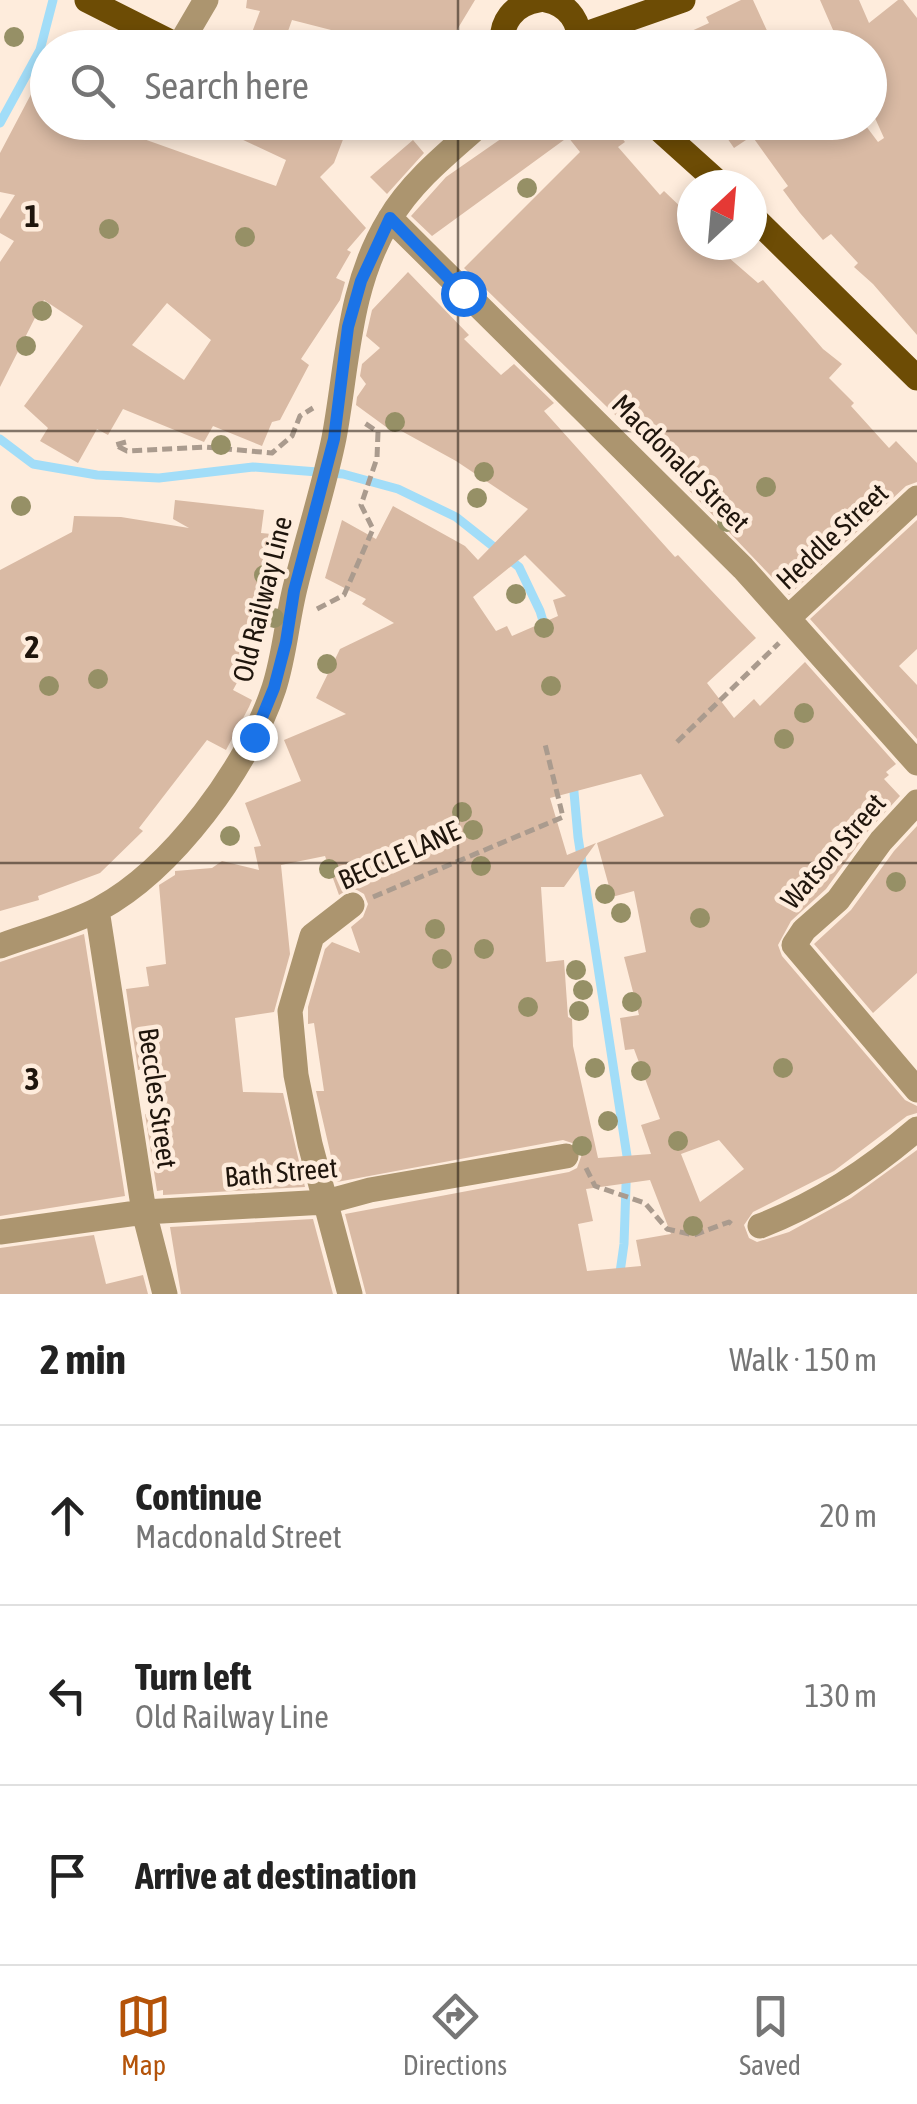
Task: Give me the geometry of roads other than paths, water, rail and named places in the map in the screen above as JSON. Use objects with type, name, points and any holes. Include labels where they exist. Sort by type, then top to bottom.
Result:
[{"type":"main road","points":[[502,30],[516,5],[542,0],[565,7],[576,25],[682,0]]},
{"type":"main road","points":[[91,2],[147,30]]},
{"type":"main road","points":[[671,140],[704,170]]},
{"type":"main road","points":[[767,231],[917,378]]},
{"type":"street","points":[[190,30],[206,0]]},
{"type":"street","name":"Old Railway Line","points":[[0,946],[97,910],[123,894],[189,832],[254,737],[274,688],[294,591],[334,439],[348,327],[361,281],[390,218],[434,164],[462,140]]},
{"type":"street","name":"Macdonald Street","points":[[390,218],[692,516],[917,763]]},
{"type":"street","name":"Heddle Street","points":[[792,622],[917,498]]},
{"type":"street","name":"Watson Street","points":[[917,802],[880,841],[838,900],[794,945],[917,1090]]},
{"type":"street","name":"BECCLE LANE","points":[[350,1294],[296,1075],[290,1011],[312,936],[352,905]]},
{"type":"street","name":"Beccles Street","points":[[97,910],[144,1212],[165,1294]]},
{"type":"street","points":[[760,1226],[809,1207],[878,1162],[917,1129]]},
{"type":"street","name":"Bath Street","points":[[0,1232],[144,1212],[326,1202],[370,1190],[566,1156]]},
{"type":"waterway","points":[[45,30],[53,0]]},
{"type":"waterway","points":[[0,123],[30,68]]},
{"type":"waterway","points":[[0,439],[33,464],[97,475],[159,478],[253,467],[343,474],[398,489],[456,517],[519,567],[547,634]]},
{"type":"waterway","points":[[573,781],[578,837],[627,1156],[624,1244],[617,1294]]}]
